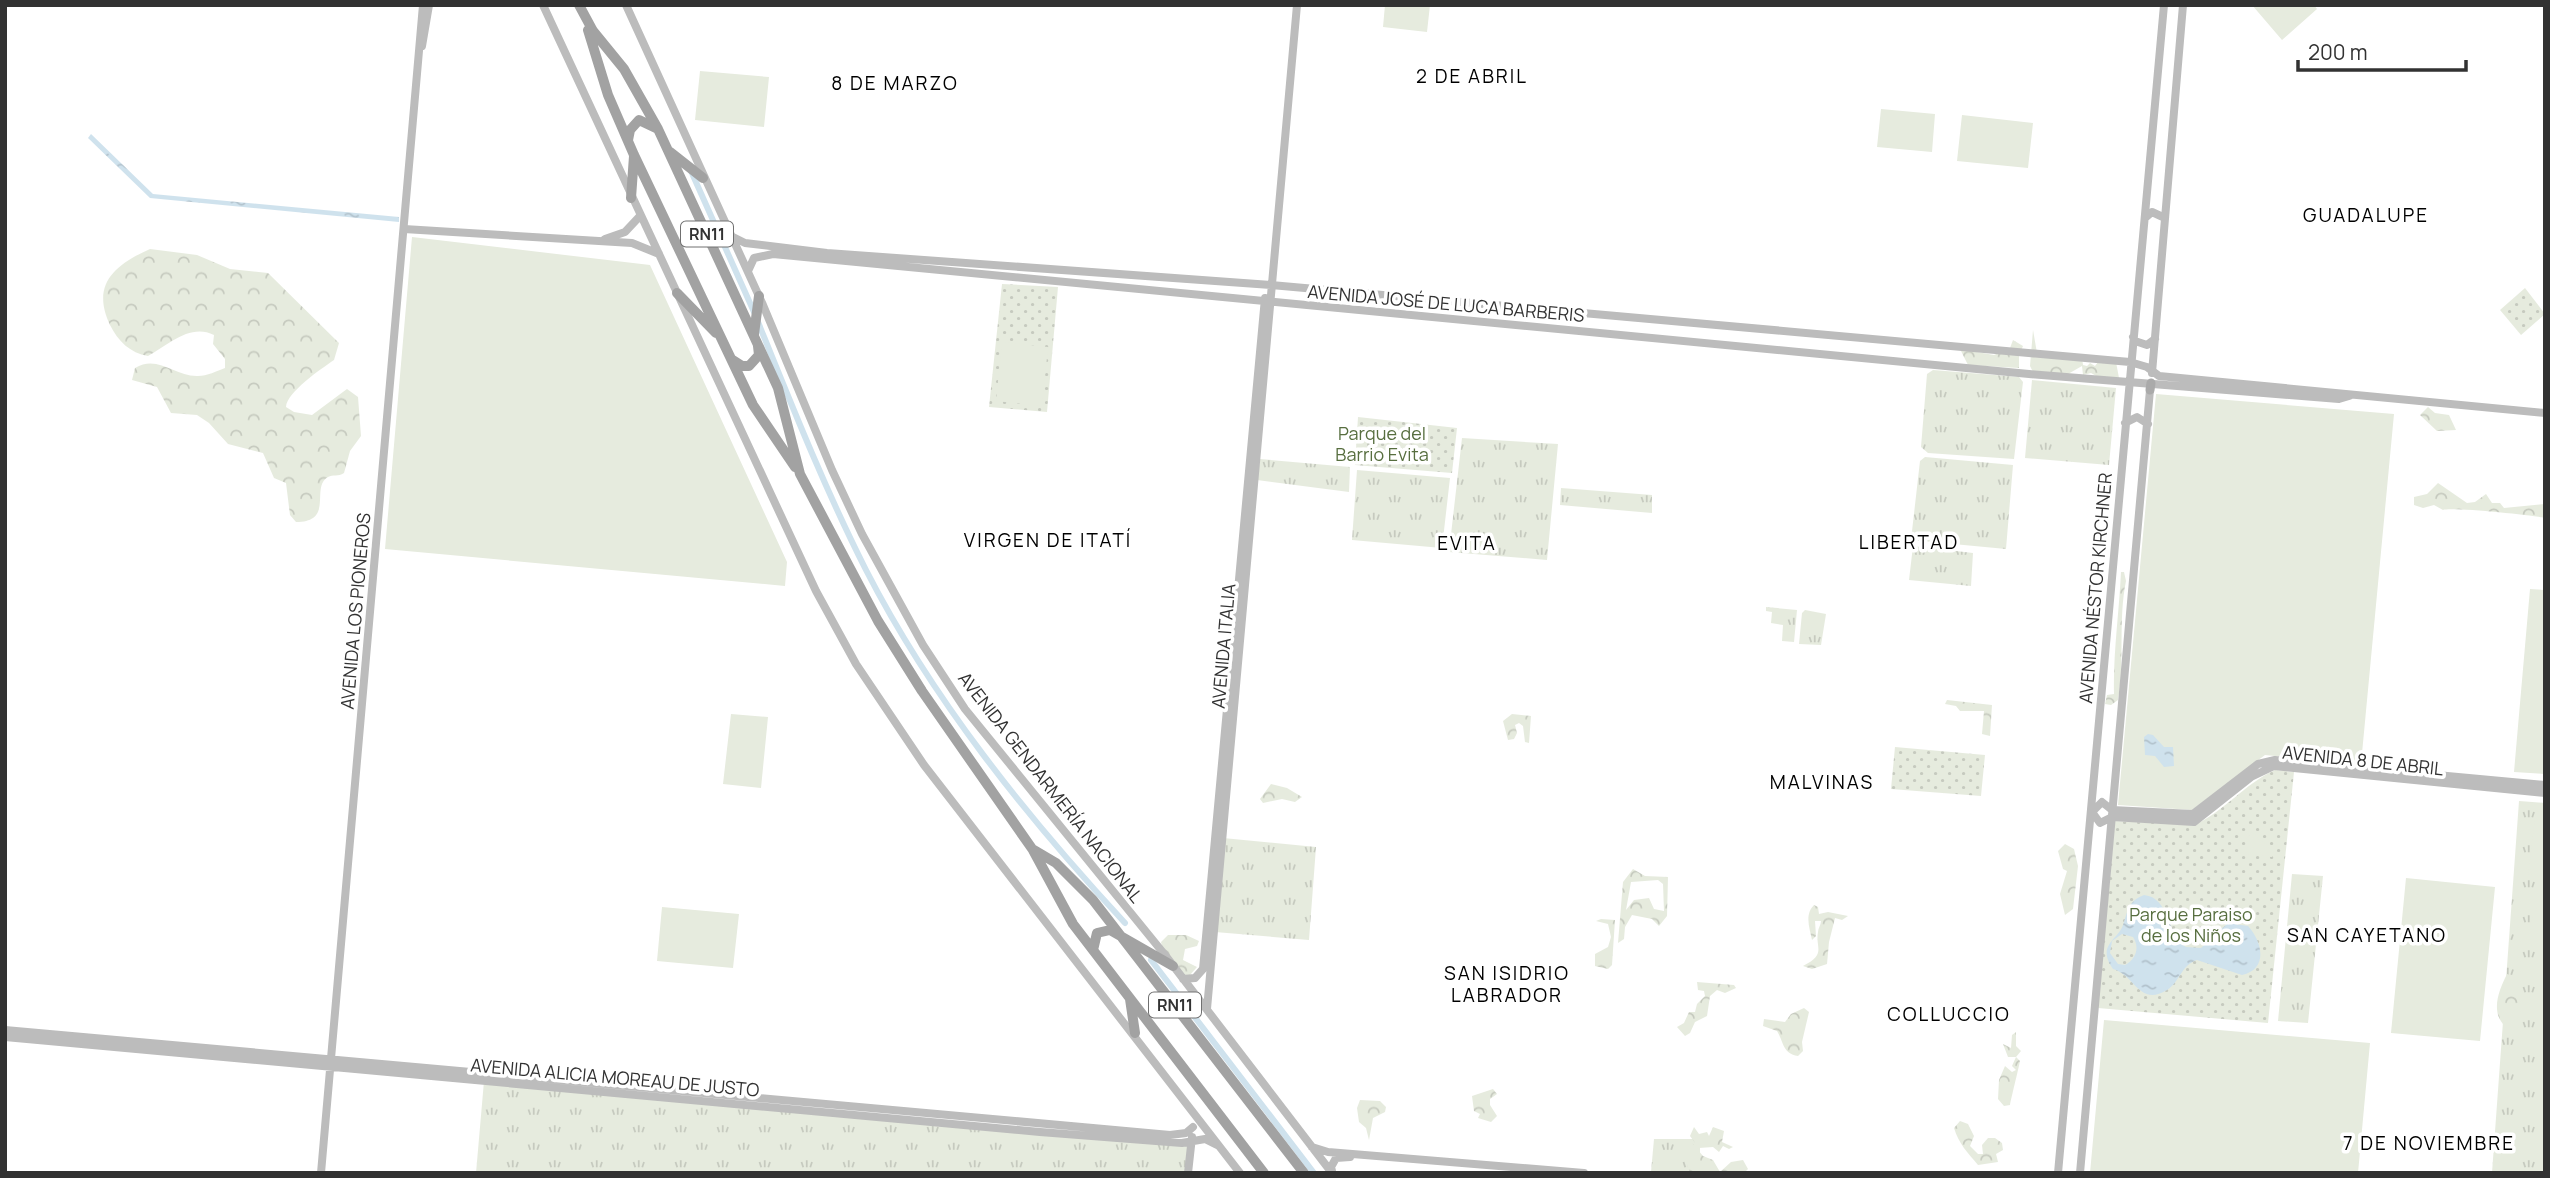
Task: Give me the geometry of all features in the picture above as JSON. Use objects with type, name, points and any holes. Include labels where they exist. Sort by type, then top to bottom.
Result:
[{"type":"highway","name":"RN11","points":[[580,7],[593,31],[624,69],[668,149],[782,397],[800,474]]},
{"type":"highway","name":"RN11","points":[[580,7],[608,94],[628,141],[730,358],[767,429],[800,474],[859,589],[897,652],[1033,850],[1073,924],[1265,1173]]},
{"type":"highway","points":[[628,141],[630,130],[639,120],[658,129]]},
{"type":"highway","points":[[668,149],[703,178]]},
{"type":"highway","points":[[631,198],[634,155]]},
{"type":"highway","points":[[677,293],[722,340]]},
{"type":"highway","points":[[753,334],[759,296]]},
{"type":"highway","points":[[730,358],[742,366],[749,366],[759,355],[758,345]]},
{"type":"highway","name":"RN11","points":[[1033,850],[1056,863],[1093,900],[1304,1173]]},
{"type":"highway","points":[[1093,950],[1097,933],[1110,930],[1173,966]]},
{"type":"highway","points":[[1130,999],[1135,1033]]},
{"type":"main road","name":"AVENIDA LOS PIONEROS","points":[[321,1173],[423,5]]},
{"type":"main road","name":"AVENIDA LOS PIONEROS","points":[[420,52],[426,35],[429,5]]},
{"type":"main road","points":[[543,5],[816,592],[856,664],[924,765],[1135,1033],[1240,1173]]},
{"type":"main road","name":"AVENIDA GENDARMERÍA NACIONAL","points":[[626,5],[703,178],[748,271],[852,513],[923,645],[965,709],[1173,966],[1332,1173]]},
{"type":"main road","name":"AVENIDA ITALIA","points":[[1183,979],[1195,978],[1203,969],[1297,5]]},
{"type":"main road","name":"AVENIDA NÉSTOR KIRCHNER","points":[[2059,1172],[2164,5]]},
{"type":"main road","name":"AVENIDA NÉSTOR KIRCHNER","points":[[2080,1173],[2183,5]]},
{"type":"main road","points":[[2145,218],[2152,212],[2165,218]]},
{"type":"main road","points":[[599,241],[625,232],[640,216]]},
{"type":"main road","points":[[404,229],[632,243],[659,254]]},
{"type":"main road","name":"AVENIDA JOSÉ DE LUCA BARBERIS","points":[[731,236],[745,243],[827,253],[1271,285],[2130,362]]},
{"type":"main road","name":"AVENIDA JOSÉ DE LUCA BARBERIS","points":[[748,271],[754,258],[773,254],[2129,381],[2545,413]]},
{"type":"main road","name":"AVENIDA ITALIA","points":[[1207,1009],[1268,302]]},
{"type":"main road","points":[[2133,337],[2141,345],[2147,345],[2155,339]]},
{"type":"main road","points":[[2130,362],[2147,366],[2151,382]]},
{"type":"main road","points":[[2125,424],[2137,417],[2148,424]]},
{"type":"main road","name":"AVENIDA 8 DE ABRIL","points":[[2112,813],[2193,814],[2259,764],[2275,760],[2545,785]]},
{"type":"main road","name":"AVENIDA 8 DE ABRIL","points":[[2112,813],[2193,822],[2251,777],[2274,766],[2545,793]]},
{"type":"main road","points":[[2102,802],[2112,813],[2100,823],[2092,812],[2102,802]]},
{"type":"main road","name":"AVENIDA ALICIA MOREAU DE JUSTO","points":[[5,1030],[330,1063],[1191,1142],[1205,1139],[1220,1146]]},
{"type":"main road","name":"AVENIDA ALICIA MOREAU DE JUSTO","points":[[5,1037],[1170,1135],[1186,1133],[1193,1127]]},
{"type":"main road","points":[[1188,1173],[1196,1114]]},
{"type":"main road","points":[[1312,1147],[1328,1152],[1584,1173]]},
{"type":"main road","points":[[1332,1173],[1332,1162],[1336,1158],[1346,1157],[1524,1173]]},
{"type":"green space","points":[[1385,5],[1430,5],[1427,32],[1383,27]]},
{"type":"green space","points":[[2252,5],[2314,5],[2317,9],[2282,40]]},
{"type":"green space","points":[[700,71],[769,77],[764,127],[695,120]]},
{"type":"green space","points":[[1881,109],[1935,114],[1932,152],[1877,147]]},
{"type":"green space","points":[[1962,115],[2033,123],[2028,168],[1957,161]]},
{"type":"green space","points":[[412,237],[650,265],[787,562],[785,586],[385,549]]},
{"type":"green space","points":[[150,249],[197,255],[230,269],[268,273],[339,343],[334,360],[298,388],[286,407],[294,412],[312,415],[347,389],[358,397],[361,436],[350,451],[344,473],[330,476],[323,482],[319,510],[315,516],[296,522],[290,515],[286,483],[274,478],[263,453],[228,444],[209,423],[197,415],[171,413],[157,387],[132,380],[135,368],[143,364],[151,363],[198,376],[225,368],[225,359],[213,344],[214,335],[205,332],[188,333],[148,356],[130,349],[113,331],[103,298],[109,278],[126,262]]},
{"type":"green space","points":[[1002,284],[1058,287],[1047,412],[989,407]]},
{"type":"green space","points":[[2525,288],[2545,314],[2521,335],[2500,310]]},
{"type":"green space","points":[[2033,330],[2037,353],[2082,358],[2083,365],[2087,366],[2090,363],[2095,366],[2098,362],[2116,362],[2119,378],[2098,377],[2091,373],[2083,375],[2082,366],[2068,374],[2033,372],[2030,366]]},
{"type":"green space","points":[[2013,340],[2023,346],[2019,355],[2019,368],[1968,365],[1960,349],[1994,355],[2010,348]]},
{"type":"green space","points":[[1002,342],[1048,347],[1042,406],[996,401]]},
{"type":"green space","points":[[1933,370],[2019,377],[2023,382],[2014,459],[1928,453],[1921,447],[1927,374]]},
{"type":"green space","points":[[2032,380],[2116,388],[2109,465],[2025,458]]},
{"type":"green space","points":[[2156,394],[2394,414],[2361,764],[2265,755],[2192,810],[2118,805]]},
{"type":"green space","points":[[2428,407],[2435,413],[2449,415],[2456,430],[2437,431],[2420,415]]},
{"type":"green space","name":"Parque del Barrio Evita","points":[[1358,417],[1457,428],[1452,473],[1355,465]]},
{"type":"green space","points":[[1462,438],[1558,444],[1547,560],[1449,552]]},
{"type":"green space","points":[[1925,457],[2013,465],[2006,549],[1911,540],[1920,461]]},
{"type":"green space","points":[[1260,459],[1350,467],[1349,492],[1257,480]]},
{"type":"green space","points":[[1357,470],[1450,478],[1442,548],[1352,540]]},
{"type":"green space","points":[[2438,483],[2467,503],[2475,502],[2486,494],[2492,503],[2500,503],[2504,508],[2545,504],[2545,518],[2476,510],[2443,510],[2434,505],[2423,508],[2414,505],[2414,497],[2427,494]]},
{"type":"green space","points":[[1561,488],[1652,495],[1652,513],[1560,505]]},
{"type":"green space","points":[[1913,546],[1973,553],[1971,586],[1909,580]]},
{"type":"green space","points":[[2121,572],[2124,572],[2126,581],[2122,611],[2120,685],[2118,700],[2111,705],[2105,704],[2107,695],[2114,694]]},
{"type":"green space","points":[[2530,589],[2545,590],[2545,774],[2514,772]]},
{"type":"green space","points":[[1766,607],[1797,610],[1794,642],[1782,641],[1783,625],[1771,623],[1772,612],[1766,611]]},
{"type":"green space","points":[[1805,610],[1826,614],[1821,645],[1799,644],[1802,613]]},
{"type":"green space","points":[[1947,700],[1992,705],[1990,736],[1982,734],[1984,711],[1960,711],[1956,706],[1945,704]]},
{"type":"green space","points":[[731,714],[768,717],[761,788],[723,784]]},
{"type":"green space","points":[[1512,714],[1531,716],[1529,743],[1525,742],[1523,726],[1519,723],[1515,725],[1517,733],[1514,739],[1508,740],[1503,721]]},
{"type":"green space","points":[[1895,747],[1985,755],[1981,796],[1891,789]]},
{"type":"green space","name":"Parque Paraiso de los Niños","points":[[2275,770],[2294,772],[2268,1023],[2098,1008],[2115,821],[2194,825]]},
{"type":"green space","points":[[1271,784],[1287,788],[1302,797],[1295,802],[1282,799],[1263,803],[1260,799]]},
{"type":"green space","points":[[2519,801],[2545,803],[2545,1173],[2492,1173]]},
{"type":"green space","points":[[2536,811],[2545,812],[2545,876],[2528,874]]},
{"type":"green space","points":[[2252,832],[2274,852],[2272,857],[2246,854],[2246,839]]},
{"type":"green space","points":[[1223,838],[1316,847],[1309,940],[1215,932]]},
{"type":"green space","points":[[2065,844],[2074,849],[2078,866],[2073,909],[2065,915],[2060,894],[2067,871],[2063,869],[2058,851]]},
{"type":"green space","points":[[1633,869],[1645,876],[1668,877],[1667,916],[1659,926],[1652,919],[1632,915],[1625,927],[1624,939],[1618,943],[1623,882]],"holes":[[[1658,880],[1663,884],[1664,911],[1654,909],[1649,898],[1634,900],[1626,910],[1631,882]]]},
{"type":"green space","points":[[2292,874],[2323,876],[2308,1023],[2278,1021]]},
{"type":"green space","points":[[2406,878],[2495,887],[2480,1041],[2391,1033]]},
{"type":"green space","points":[[2543,893],[2545,894],[2545,951],[2522,941]]},
{"type":"green space","points":[[1814,905],[1818,907],[1819,914],[1828,912],[1848,916],[1842,920],[1835,918],[1827,964],[1812,969],[1803,966],[1818,954],[1817,938],[1821,921],[1815,921],[1816,936],[1812,940],[1808,922]]},
{"type":"green space","points":[[662,907],[739,914],[733,968],[657,961]]},
{"type":"green space","points":[[1615,920],[1612,965],[1608,969],[1595,966],[1595,954],[1608,947],[1611,937],[1608,924],[1596,921]]},
{"type":"green space","points":[[1168,935],[1186,935],[1199,941],[1197,946],[1185,949],[1183,960],[1197,967],[1190,975],[1184,976],[1162,946],[1161,942]]},
{"type":"green space","points":[[2507,974],[2516,978],[2516,990],[2526,1008],[2521,1015],[2509,1015],[2510,1021],[2505,1026],[2498,1014],[2497,1001]]},
{"type":"green space","points":[[1697,982],[1734,985],[1736,988],[1725,993],[1717,990],[1710,996],[1707,1016],[1695,1022],[1690,1033],[1685,1036],[1677,1027],[1684,1023],[1689,1012],[1695,1012],[1697,1004],[1705,996],[1704,991],[1698,990]]},
{"type":"green space","points":[[1804,1008],[1809,1012],[1802,1042],[1803,1051],[1798,1056],[1786,1050],[1777,1031],[1763,1026],[1764,1019],[1785,1022],[1791,1014]]},
{"type":"green space","points":[[2104,1020],[2370,1043],[2358,1173],[2090,1173]]},
{"type":"green space","points":[[2016,1032],[2016,1046],[2021,1051],[2016,1057],[2008,1057],[2003,1044],[2011,1048],[2012,1035]]},
{"type":"green space","points":[[2016,1057],[2020,1061],[2010,1105],[2004,1106],[1998,1099],[1999,1080],[2005,1066],[2012,1072],[2016,1070],[2012,1066]]},
{"type":"green space","points":[[484,1081],[1190,1144],[1187,1173],[476,1173]]},
{"type":"green space","points":[[1493,1089],[1497,1094],[1490,1099],[1490,1105],[1497,1116],[1491,1122],[1478,1118],[1480,1114],[1474,1111],[1472,1096]]},
{"type":"green space","points":[[1360,1100],[1380,1101],[1386,1107],[1385,1112],[1373,1118],[1369,1140],[1366,1128],[1359,1122],[1357,1108]]},
{"type":"green space","points":[[1960,1121],[1968,1124],[1974,1136],[1970,1146],[1978,1154],[1983,1154],[1982,1145],[1988,1138],[1995,1138],[2002,1143],[2003,1150],[1996,1154],[1998,1162],[1978,1165],[1956,1134],[1954,1128]]},
{"type":"green space","points":[[1694,1127],[1699,1134],[1707,1132],[1709,1136],[1713,1127],[1724,1131],[1722,1142],[1733,1147],[1729,1149],[1723,1146],[1719,1152],[1713,1147],[1699,1148],[1690,1136]]},
{"type":"green space","points":[[1654,1139],[1700,1139],[1700,1173],[1651,1172]]},
{"type":"green space","points":[[1692,1143],[1703,1156],[1713,1160],[1720,1172],[1731,1162],[1743,1160],[1748,1169],[1744,1173],[1690,1173],[1686,1161],[1678,1154],[1682,1146]]},
{"type":"water","points":[[91,134],[153,194],[399,217],[399,222],[150,198],[88,138]]},
{"type":"water","points":[[2153,735],[2164,747],[2173,747],[2174,766],[2164,767],[2155,756],[2145,755],[2144,737]]},
{"type":"water","points":[[2144,895],[2159,903],[2175,934],[2186,947],[2201,948],[2228,923],[2248,926],[2257,939],[2260,954],[2256,967],[2242,975],[2197,960],[2187,966],[2167,990],[2150,995],[2113,969],[2107,954],[2112,941],[2110,953],[2118,964],[2129,963],[2136,949],[2133,937],[2122,934],[2112,941],[2123,925],[2129,907]]},
{"type":"waterway","points":[[691,171],[754,312]]},
{"type":"waterway","points":[[758,322],[809,447],[851,540],[892,618],[951,710],[1017,799],[1125,923]]},
{"type":"waterway","points":[[1151,960],[1314,1173]]},
{"type":"district","name":"2 DE ABRIL","points":[[1472,76]]},
{"type":"district","name":"8 DE MARZO","points":[[895,83]]},
{"type":"district","name":"GUADALUPE","points":[[2366,215]]},
{"type":"district","name":"VIRGEN DE ITATÍ","points":[[1048,540]]},
{"type":"district","name":"LIBERTAD","points":[[1909,542]]},
{"type":"district","name":"EVITA","points":[[1467,543]]},
{"type":"district","name":"MALVINAS","points":[[1822,782]]},
{"type":"district","name":"SAN CAYETANO","points":[[2367,935]]},
{"type":"district","name":"SAN ISIDRIO LABRADOR","points":[[1507,984]]},
{"type":"district","name":"COLLUCCIO","points":[[1949,1014]]},
{"type":"district","name":"7 DE NOVIEMBRE","points":[[2429,1143]]}]
